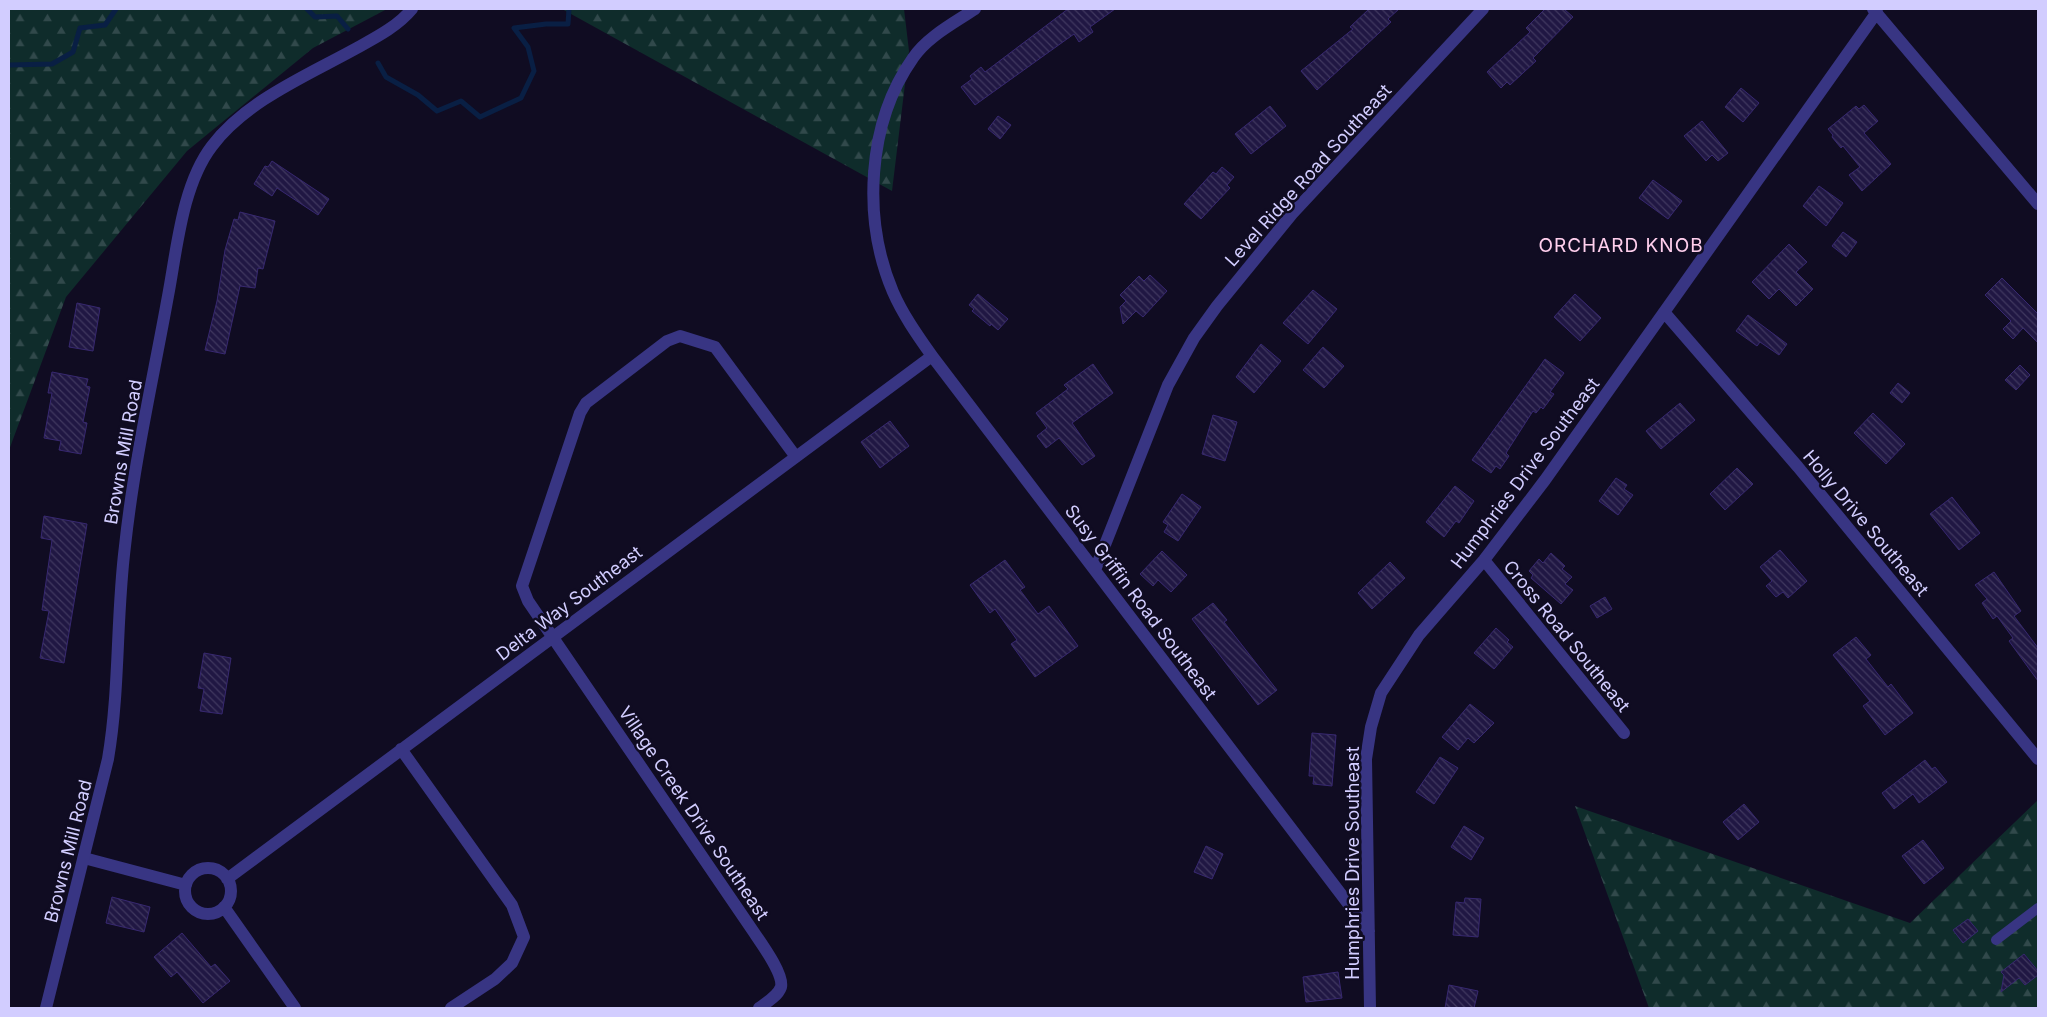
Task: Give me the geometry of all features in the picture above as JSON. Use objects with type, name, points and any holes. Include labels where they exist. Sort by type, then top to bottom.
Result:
[{"type":"street","name":"Browns Mill Road","points":[[46,1008],[108,759],[115,717],[124,546],[138,459],[184,213],[199,168],[210,148],[228,126],[276,92],[386,31],[412,9]]},
{"type":"street","name":"Susy Griffin Road Southeast","points":[[975,9],[941,31],[913,57],[889,106],[878,144],[874,194],[878,245],[892,291],[909,322],[932,356],[1369,931]]},
{"type":"street","name":"Level Ridge Road Southeast","points":[[1095,570],[1168,385],[1194,338],[1217,306],[1292,214],[1483,9]]},
{"type":"street","points":[[1875,10],[2038,204]]},
{"type":"street","name":"Humphries Drive Southeast","points":[[1370,1008],[1366,760],[1371,727],[1381,693],[1419,635],[1484,560],[1544,480],[1875,10]]},
{"type":"street","name":"Holly Drive Southeast","points":[[1664,312],[1798,467],[2038,759]]},
{"type":"street","name":"Village Creek Drive Southeast","points":[[758,1008],[777,994],[781,986],[780,974],[748,923],[528,601],[522,586],[580,413],[586,403],[667,342],[680,336],[715,347],[796,457]]},
{"type":"street","name":"Delta Way Southeast","points":[[227,879],[932,356]]},
{"type":"street","name":"Cross Road Southeast","points":[[1484,560],[1624,733]]},
{"type":"street","points":[[401,750],[512,905],[524,937],[512,963],[495,978],[451,1008]]},
{"type":"street","points":[[84,858],[186,885]]},
{"type":"street","points":[[201,869],[215,870],[227,879],[230,894],[224,907],[211,914],[196,911],[187,900],[186,885],[194,873],[201,869]]},
{"type":"street","points":[[224,907],[295,1008]]},
{"type":"lane","points":[[1996,940],[2038,908]]},
{"type":"green space","points":[[9,9],[387,9],[313,48],[187,151],[66,297],[9,450]]},
{"type":"green space","points":[[562,9],[904,9],[909,51],[892,191]]},
{"type":"green space","points":[[2038,800],[2038,1008],[1649,1008],[1575,806],[1910,923]]},
{"type":"building","points":[[1068,9],[1115,9],[1090,27],[1093,32],[1079,42],[1074,34],[975,105],[961,87],[972,79],[970,76],[981,67],[985,72]]},
{"type":"building","points":[[1369,9],[1399,9],[1388,19],[1391,22],[1317,90],[1301,71],[1353,29],[1350,27]]},
{"type":"building","points":[[1545,9],[1564,9],[1573,17],[1533,58],[1536,61],[1510,85],[1507,82],[1501,88],[1487,72],[1530,32],[1526,28]]},
{"type":"building","points":[[1741,88],[1759,103],[1743,122],[1725,107]]},
{"type":"building","points":[[1864,105],[1878,121],[1864,133],[1891,164],[1862,191],[1849,175],[1860,167],[1843,146],[1841,148],[1828,129],[1856,106],[1859,109]]},
{"type":"building","points":[[1270,106],[1286,126],[1251,154],[1235,134]]},
{"type":"building","points":[[998,116],[1011,125],[1000,139],[988,129]]},
{"type":"building","points":[[1702,121],[1728,153],[1718,161],[1712,155],[1706,161],[1684,136]]},
{"type":"building","points":[[272,161],[329,199],[318,215],[277,188],[272,196],[254,184],[265,166],[268,167]]},
{"type":"building","points":[[1222,167],[1234,177],[1227,185],[1230,188],[1201,219],[1184,204],[1213,172],[1216,174]]},
{"type":"building","points":[[1653,180],[1682,201],[1668,219],[1639,198]]},
{"type":"building","points":[[1819,186],[1843,203],[1826,226],[1803,206]]},
{"type":"building","points":[[240,212],[275,221],[263,269],[258,268],[255,288],[240,286],[225,354],[205,350],[217,301],[225,250],[234,219],[238,220]]},
{"type":"building","points":[[1843,232],[1857,242],[1846,257],[1832,246]]},
{"type":"building","points":[[1789,244],[1807,262],[1796,272],[1813,289],[1796,306],[1779,289],[1769,299],[1752,282]]},
{"type":"building","points":[[1150,275],[1167,291],[1143,317],[1136,311],[1123,324],[1120,307],[1126,301],[1120,295],[1139,276],[1144,281]]},
{"type":"building","points":[[2002,278],[2038,314],[2038,343],[2023,328],[2013,339],[2003,329],[2011,321],[1985,295]]},
{"type":"building","points":[[1313,290],[1337,309],[1308,344],[1283,323]]},
{"type":"building","points":[[978,294],[1008,319],[998,330],[972,311],[974,309],[969,305]]},
{"type":"building","points":[[1575,294],[1601,318],[1580,341],[1554,317]]},
{"type":"building","points":[[77,303],[100,308],[93,351],[69,347]]},
{"type":"building","points":[[1748,315],[1787,344],[1779,355],[1760,342],[1757,346],[1736,331]]},
{"type":"building","points":[[1261,344],[1281,361],[1254,393],[1236,377]]},
{"type":"building","points":[[1323,347],[1344,366],[1324,388],[1303,370]]},
{"type":"building","points":[[1545,359],[1564,373],[1550,392],[1554,394],[1543,409],[1541,407],[1536,413],[1533,411],[1506,453],[1509,456],[1500,469],[1496,466],[1491,473],[1472,460]]},
{"type":"building","points":[[1093,364],[1113,393],[1072,423],[1095,456],[1082,465],[1059,438],[1046,448],[1037,436],[1047,428],[1036,413],[1068,389],[1064,385]]},
{"type":"building","points":[[2020,365],[2030,375],[2016,390],[2005,380]]},
{"type":"building","points":[[52,372],[88,379],[86,386],[90,387],[83,422],[87,423],[81,454],[59,450],[61,441],[44,438],[52,393],[48,393]]},
{"type":"building","points":[[1898,383],[1910,393],[1902,403],[1890,393]]},
{"type":"building","points":[[1680,403],[1695,420],[1661,449],[1646,431]]},
{"type":"building","points":[[1873,413],[1905,444],[1886,464],[1854,433]]},
{"type":"building","points":[[1213,415],[1237,422],[1225,461],[1202,454]]},
{"type":"building","points":[[890,421],[909,446],[880,468],[861,442]]},
{"type":"building","points":[[1737,468],[1753,484],[1725,510],[1710,494]]},
{"type":"building","points":[[1616,478],[1627,485],[1624,489],[1633,495],[1618,515],[1599,501]]},
{"type":"building","points":[[1455,486],[1474,501],[1459,523],[1456,521],[1444,537],[1426,522]]},
{"type":"building","points":[[1182,494],[1201,507],[1178,541],[1164,532],[1168,525],[1163,522]]},
{"type":"building","points":[[1952,497],[1980,533],[1959,550],[1930,514]]},
{"type":"building","points":[[44,516],[87,524],[64,663],[40,658],[49,611],[42,610],[52,540],[41,538]]},
{"type":"building","points":[[1780,550],[1807,581],[1788,598],[1783,592],[1776,597],[1766,586],[1772,581],[1760,567]]},
{"type":"building","points":[[1162,551],[1187,575],[1171,592],[1158,580],[1153,586],[1140,574]]},
{"type":"building","points":[[1551,553],[1565,566],[1562,569],[1572,577],[1565,584],[1573,590],[1561,604],[1531,578],[1533,575],[1529,571],[1539,559],[1543,563]]},
{"type":"building","points":[[1005,560],[1025,587],[1020,590],[1038,614],[1049,606],[1078,646],[1035,677],[1011,644],[1017,640],[995,609],[990,613],[970,585]]},
{"type":"building","points":[[1390,562],[1405,578],[1372,609],[1358,593]]},
{"type":"building","points":[[1994,572],[2021,611],[2014,616],[2038,648],[2038,681],[2009,641],[2013,638],[1997,616],[1993,619],[1982,603],[1987,599],[1975,585]]},
{"type":"building","points":[[1605,597],[1612,609],[1597,618],[1590,606]]},
{"type":"building","points":[[1213,603],[1227,620],[1224,622],[1277,690],[1258,705],[1192,619]]},
{"type":"building","points":[[1496,628],[1509,640],[1507,642],[1513,647],[1494,669],[1474,653]]},
{"type":"building","points":[[1856,637],[1871,655],[1866,659],[1888,687],[1891,684],[1913,713],[1885,735],[1863,706],[1870,701],[1833,655]]},
{"type":"building","points":[[204,653],[231,658],[222,714],[200,711],[204,689],[198,688]]},
{"type":"building","points":[[1470,704],[1494,723],[1474,743],[1468,738],[1458,750],[1442,737]]},
{"type":"building","points":[[1312,733],[1336,735],[1332,786],[1313,784],[1314,776],[1309,776]]},
{"type":"building","points":[[1440,757],[1458,768],[1434,804],[1416,792]]},
{"type":"building","points":[[1925,760],[1932,769],[1935,767],[1947,782],[1919,803],[1913,794],[1894,809],[1882,793]]},
{"type":"building","points":[[1744,804],[1759,822],[1738,840],[1723,822]]},
{"type":"building","points":[[1464,826],[1484,838],[1471,860],[1451,847]]},
{"type":"building","points":[[1923,840],[1944,868],[1924,884],[1902,856]]},
{"type":"building","points":[[1206,846],[1223,854],[1212,879],[1194,872]]},
{"type":"building","points":[[112,897],[150,907],[144,932],[106,923]]},
{"type":"building","points":[[1465,898],[1481,899],[1478,937],[1453,935],[1456,902],[1464,903]]},
{"type":"building","points":[[1968,919],[1978,931],[1963,943],[1953,930]]},
{"type":"building","points":[[182,933],[211,967],[215,964],[230,981],[203,1003],[177,972],[171,977],[154,957]]},
{"type":"building","points":[[2024,954],[2038,971],[2038,975],[2025,985],[2019,978],[2001,992],[2004,975],[2001,972]]},
{"type":"building","points":[[1338,972],[1342,998],[1306,1002],[1303,977]]},
{"type":"building","points":[[1449,985],[1478,991],[1474,1008],[1445,1008]]},
{"type":"waterway","points":[[9,65],[52,64],[73,52],[80,28],[105,25],[116,9]]},
{"type":"waterway","points":[[307,9],[315,17],[337,16],[348,29]]},
{"type":"waterway","points":[[378,63],[386,77],[418,95],[437,111],[461,101],[480,117],[521,98],[534,71],[528,47],[514,28],[546,24],[568,24],[569,9]]},
{"type":"district","name":"ORCHARD KNOB","points":[[1621,245]]}]
